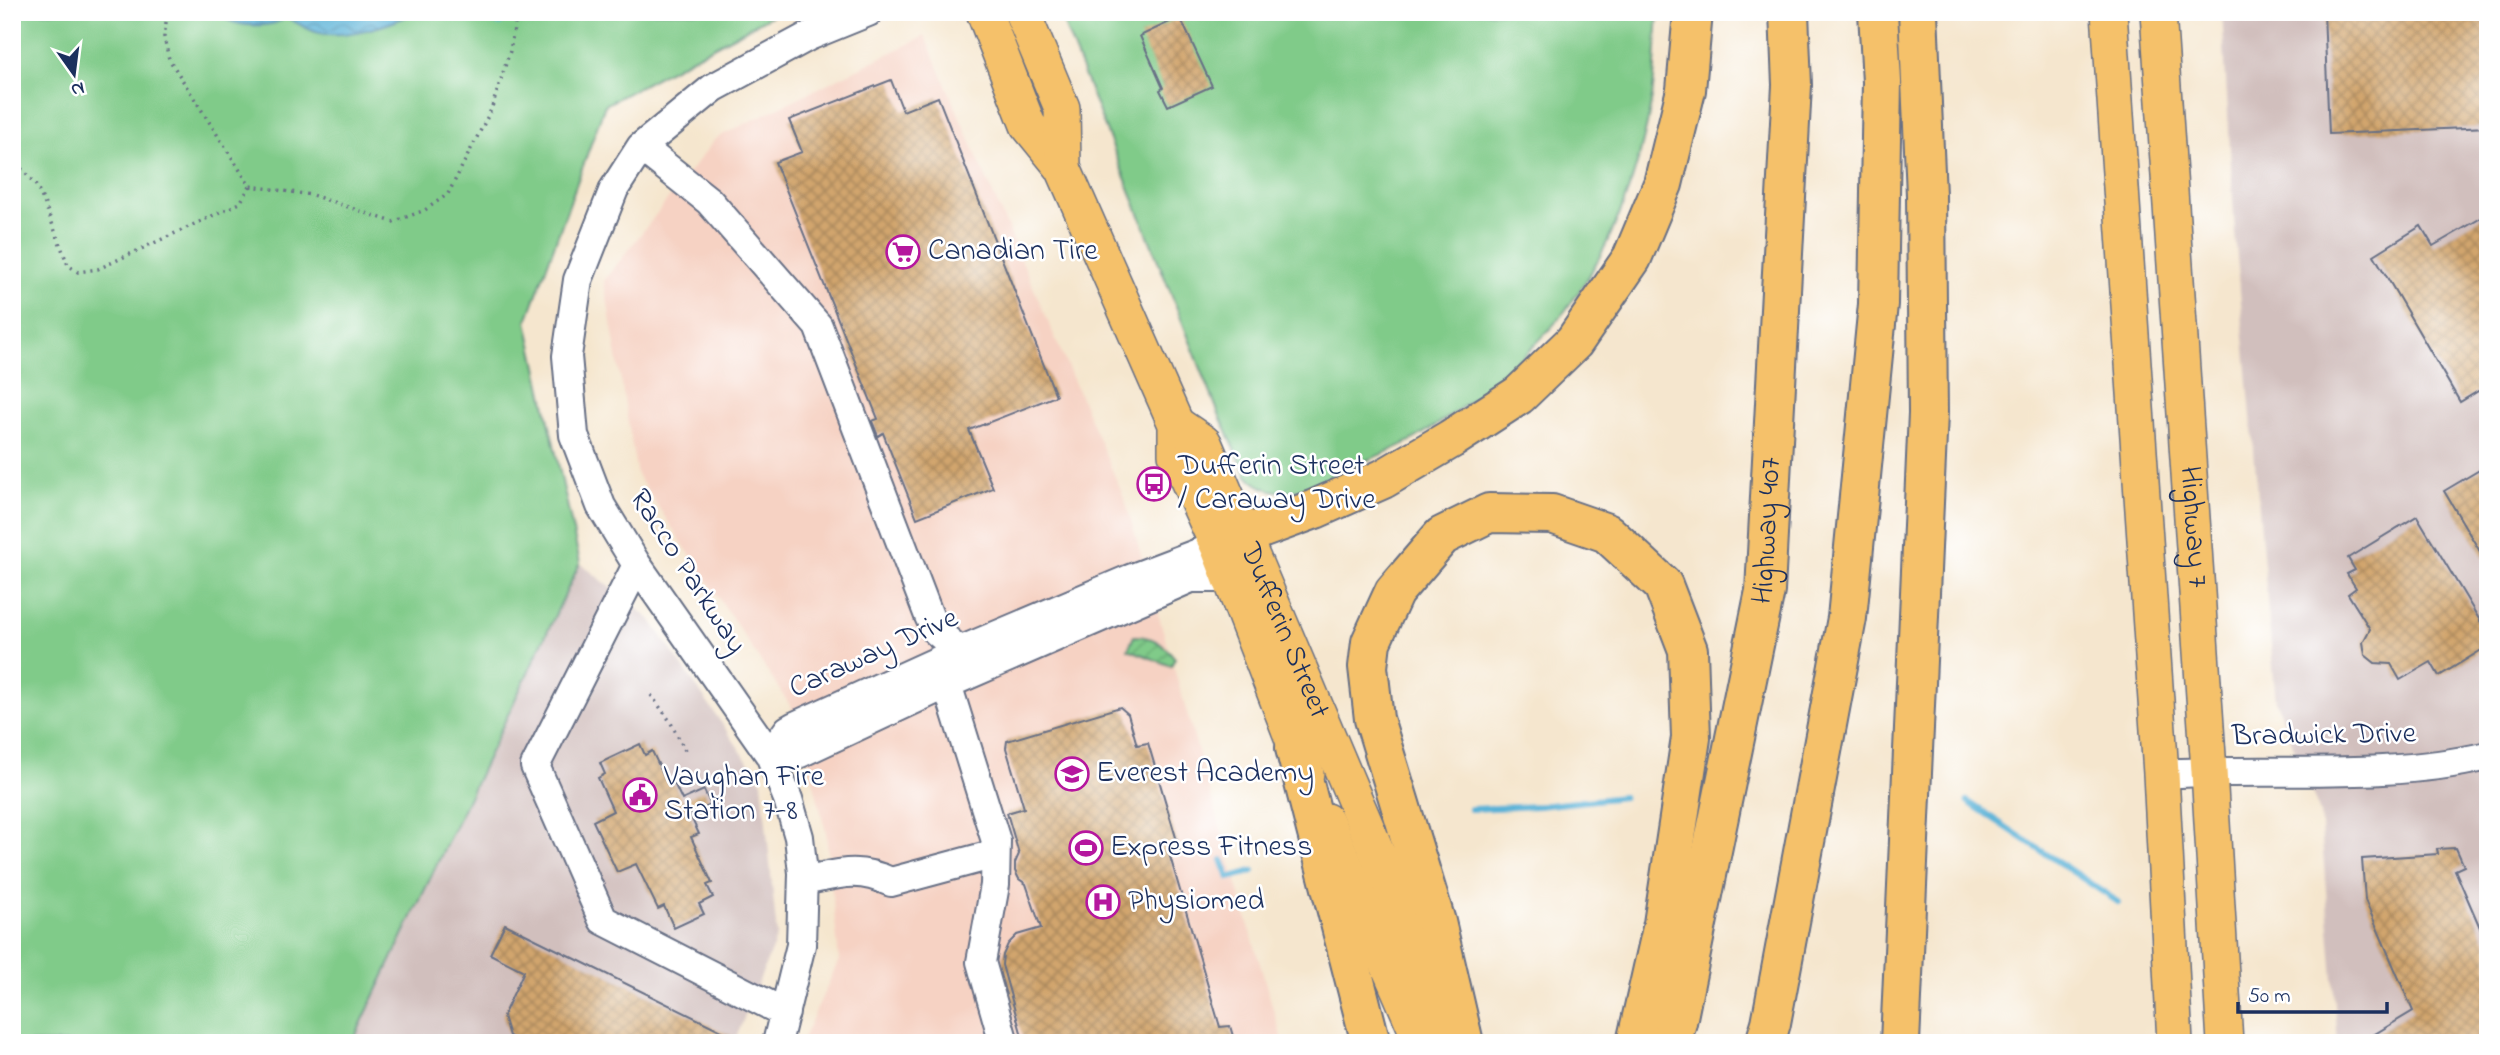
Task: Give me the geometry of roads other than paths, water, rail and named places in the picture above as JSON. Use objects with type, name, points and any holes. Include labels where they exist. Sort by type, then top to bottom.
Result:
[{"type":"highway","points":[[1231,553],[1315,509],[1383,479],[1451,439],[1518,394],[1574,342],[1632,258],[1663,184],[1686,90],[1693,12]]},
{"type":"highway","name":"Highway 407","points":[[1671,1043],[1765,591],[1791,99],[1789,12]]},
{"type":"highway","points":[[1765,1043],[1772,1023],[1847,618],[1878,304],[1882,82],[1878,12]]},
{"type":"highway","points":[[1900,1043],[1928,413],[1926,195],[1918,12]]},
{"type":"highway","points":[[1464,1043],[1436,922],[1374,719],[1368,667],[1371,642],[1394,592],[1442,536],[1489,513],[1552,514],[1607,533],[1663,585],[1688,650],[1691,738],[1663,924],[1636,1043]]},
{"type":"highway","points":[[1295,748],[1371,1043]]},
{"type":"main road","name":"Dufferin Street","points":[[984,12],[1028,125],[1063,168],[1176,424],[1204,443],[1231,553],[1295,748],[1422,1043]]},
{"type":"main road","name":"Dufferin Street","points":[[1023,12],[1062,108],[1063,168]]},
{"type":"main road","name":"Highway 7","points":[[2109,12],[2161,774],[2175,1043]]},
{"type":"main road","name":"Highway 7","points":[[2158,12],[2225,1043]]},
{"type":"main road","name":"Dufferin Street","points":[[1231,553],[1457,1043]]},
{"type":"street","name":"Racco Parkway","points":[[777,1043],[801,945],[803,881],[799,837],[788,799],[770,755],[637,565],[601,506],[574,435],[567,356],[578,280],[614,189],[641,148],[713,88],[809,36],[868,12]]},
{"type":"street","points":[[641,148],[709,201],[818,326],[929,617],[936,631],[960,651]]},
{"type":"street","name":"Caraway Drive","points":[[770,755],[788,730],[960,651],[1130,579],[1231,553]]},
{"type":"street","name":"Caraway Drive","points":[[770,755],[800,754],[947,684],[1191,578],[1231,553]]},
{"type":"street","points":[[637,565],[535,766],[603,920],[785,1013]]},
{"type":"street","points":[[947,684],[996,841],[995,885],[981,962],[1004,1043]]},
{"type":"street","name":"Bradwick Drive","points":[[2161,774],[2209,771],[2399,771],[2452,765],[2488,757]]},
{"type":"street","points":[[803,881],[854,871],[875,874],[891,882],[995,854]]},
{"type":"water","points":[[220,12],[415,12],[393,22],[353,33],[327,34],[316,32],[286,17],[266,25],[242,24],[227,19]]},
{"type":"waterway","points":[[461,12],[500,23]]},
{"type":"waterway","points":[[1471,809],[1539,806],[1623,797]]},
{"type":"waterway","points":[[1967,801],[2118,902]]},
{"type":"waterway","points":[[1222,860],[1229,878],[1253,871]]},
{"type":"place","name":"Canadian Tire","points":[[903,252]]},
{"type":"place","name":"Dufferin Street / Caraway Drive","points":[[1154,484]]},
{"type":"place","name":"Everest Academy","points":[[1072,774]]},
{"type":"place","name":"Vaughan Fire Station 7-8","points":[[640,795]]},
{"type":"place","name":"Express Fitness","points":[[1086,848]]},
{"type":"place","name":"Physiomed","points":[[1103,902]]}]
